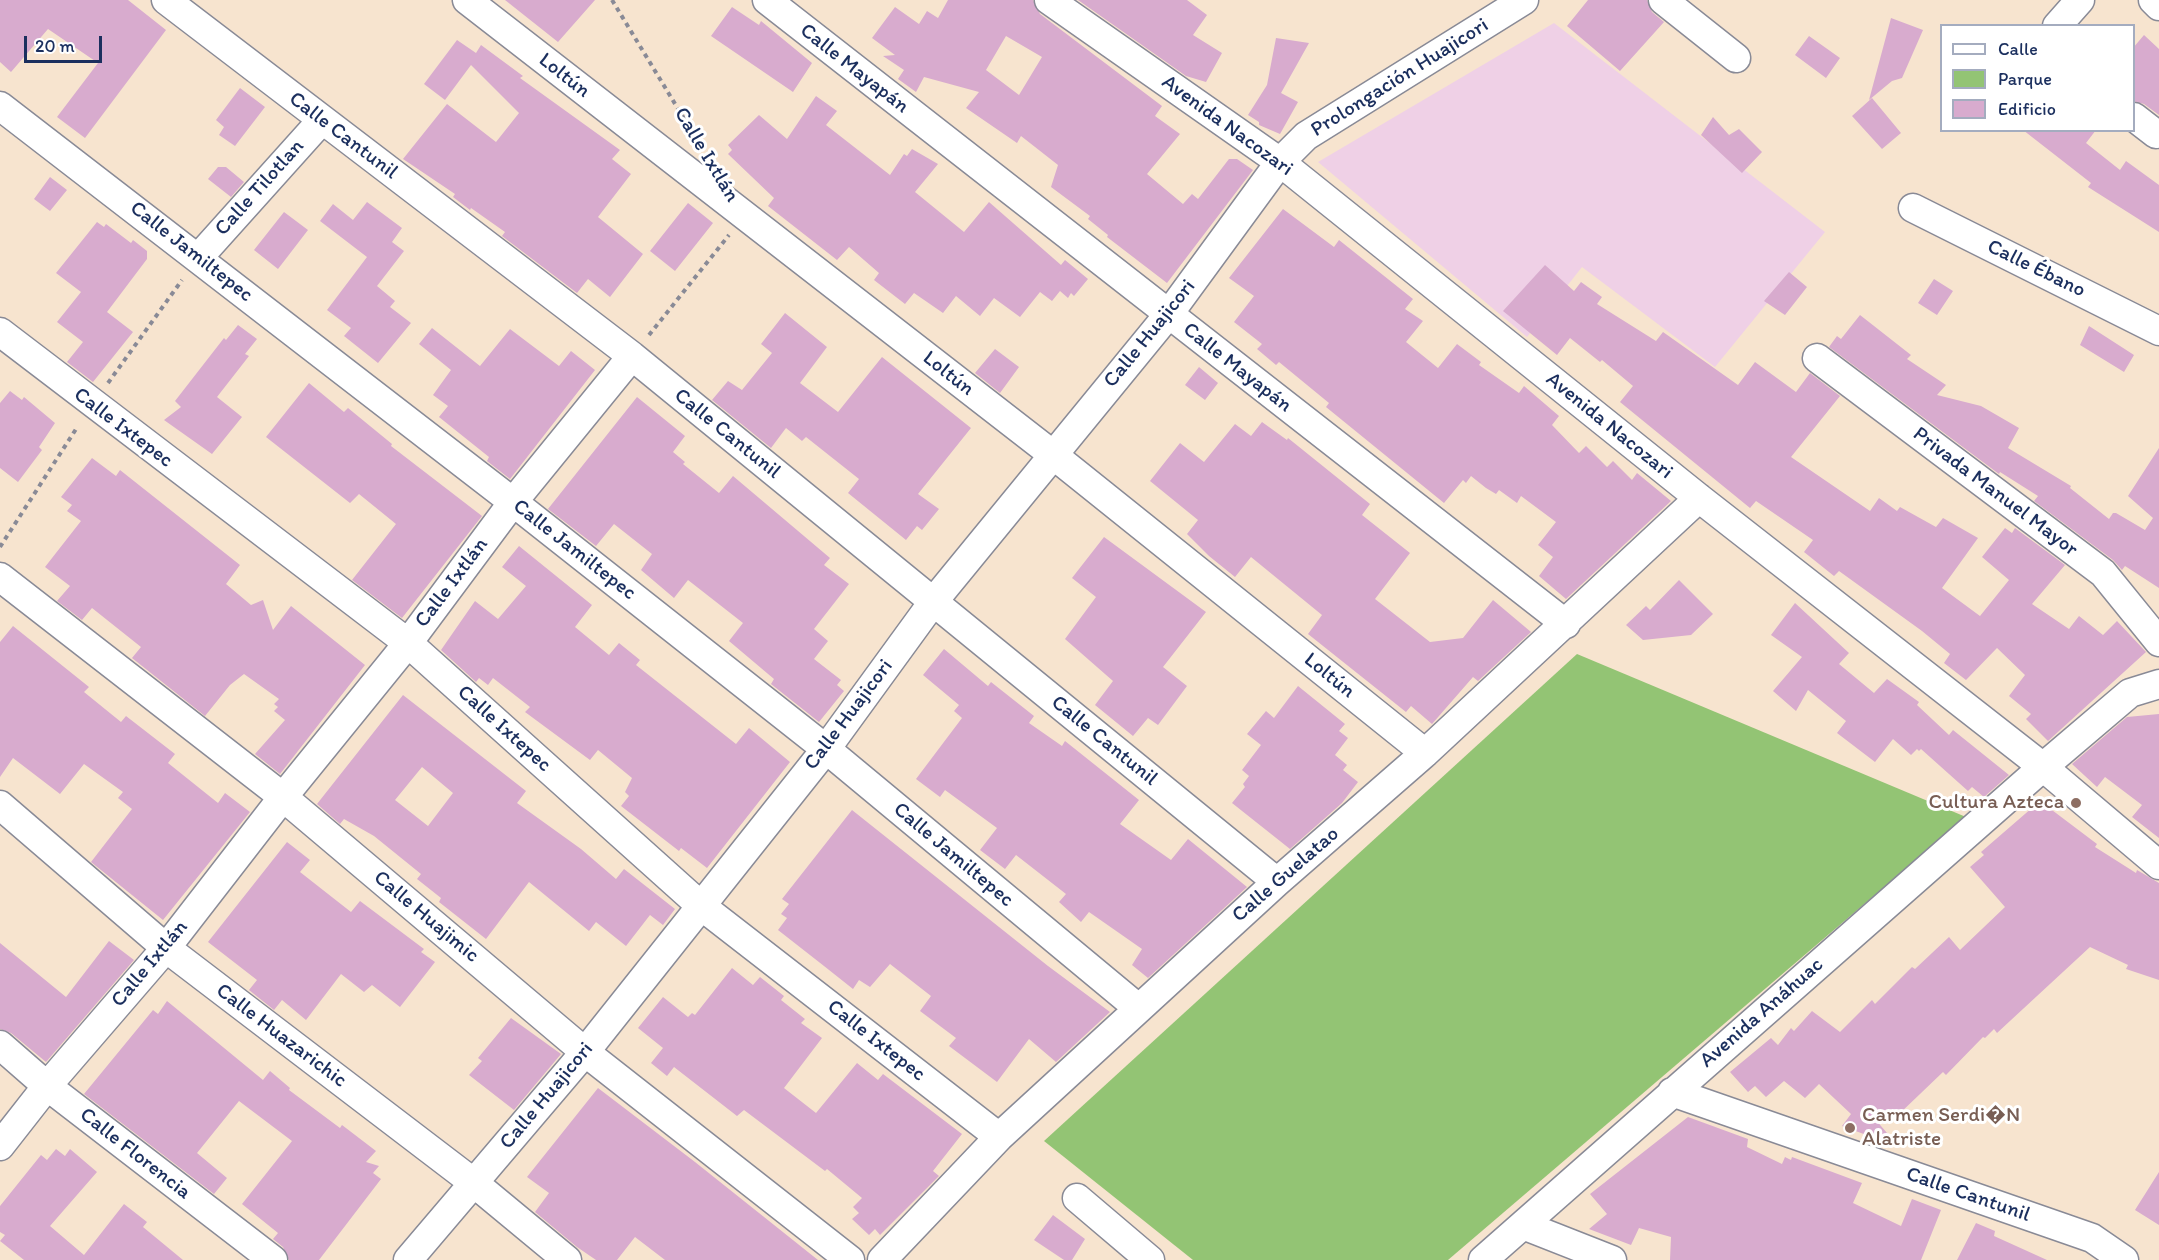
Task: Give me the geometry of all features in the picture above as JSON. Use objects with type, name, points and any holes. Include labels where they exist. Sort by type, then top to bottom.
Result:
[{"type":"street","name":"Calle Cantunil","points":[[166,0],[632,356],[1277,882]]},
{"type":"street","name":"Loltún","points":[[467,0],[1052,454],[1425,753]]},
{"type":"street","name":"Calle Mayapán","points":[[767,0],[1566,624]]},
{"type":"street","name":"Avenida Nacozari","points":[[1049,0],[1280,162],[1699,498],[2043,767],[2159,865]]},
{"type":"street","name":"Prolongación Huajicori","points":[[1280,162],[1306,136],[1524,0]]},
{"type":"street","points":[[1662,0],[1736,58]]},
{"type":"street","points":[[2058,24],[2080,0]]},
{"type":"street","points":[[2153,0],[2159,6]]},
{"type":"street","name":"Calle Jamiltepec","points":[[0,106],[199,257],[826,749],[1138,1008]]},
{"type":"street","points":[[2135,118],[2156,134]]},
{"type":"street","name":"Calle Tilotlan","points":[[199,257],[322,120]]},
{"type":"street","name":"Calle Huajicori","points":[[408,1260],[585,1052],[826,749],[933,602],[1168,315],[1280,162]]},
{"type":"street","name":"Calle Ébano","points":[[1913,208],[2159,331]]},
{"type":"street","name":"Calle Ixtepec","points":[[0,332],[408,643],[700,905],[999,1137]]},
{"type":"street","name":"Calle Ixtlán","points":[[0,1146],[47,1086],[166,948],[283,797],[408,643],[513,502],[632,356]]},
{"type":"street","name":"Privada Manuel Mayor","points":[[1817,358],[2103,573],[2159,642]]},
{"type":"street","name":"Calle Guelatao","points":[[882,1260],[999,1137],[1277,882],[1425,753],[1699,498]]},
{"type":"street","name":"Calle Huajimic","points":[[0,577],[283,797],[585,1052],[850,1260]]},
{"type":"street","name":"Avenida Anáhuac","points":[[1483,1260],[2043,767],[2130,693],[2159,684]]},
{"type":"street","name":"Calle Huazarichic","points":[[0,805],[166,948],[474,1183],[567,1260]]},
{"type":"street","name":"Calle Florencia","points":[[0,1045],[47,1086],[273,1260]]},
{"type":"street","name":"Calle Cantunil","points":[[1672,1092],[2092,1238],[2124,1260]]},
{"type":"street","points":[[1077,1198],[1150,1260]]},
{"type":"street","points":[[1523,1225],[1612,1260]]},
{"type":"path","name":"Calle Ixtlán","points":[[612,0],[702,147]]},
{"type":"path","name":"Calle Ixtlán","points":[[632,356],[743,216]]},
{"type":"shaded area","points":[[1554,23],[1825,232],[1715,367],[1582,267],[1527,337],[1318,162]]},
{"type":"green space","points":[[1577,654],[1966,817],[1448,1260],[1193,1260],[1044,1141]]},
{"type":"building","points":[[0,0],[128,0],[166,30],[85,138],[57,117],[98,63],[48,29],[11,72],[0,62]]},
{"type":"building","points":[[505,0],[595,0],[558,42]]},
{"type":"building","points":[[948,0],[1033,0],[1040,14],[1162,106],[1155,116],[1180,134],[1147,174],[1183,204],[1192,194],[1198,199],[1229,159],[1237,159],[1253,170],[1167,283],[1107,237],[1108,235],[1088,219],[1090,216],[1051,187],[1058,165],[1021,136],[1017,143],[966,108],[979,92],[924,77],[916,92],[898,79],[904,70],[883,56],[895,55],[872,38],[895,7],[919,24],[927,11],[938,18]],"holes":[[[1006,36],[1042,57],[1019,95],[986,70]]]},
{"type":"building","points":[[1078,0],[1187,0],[1207,15],[1193,35],[1222,53],[1206,82],[1186,76]]},
{"type":"building","points":[[1588,0],[1647,0],[1652,12],[1664,22],[1620,71],[1567,26]]},
{"type":"building","points":[[732,7],[759,25],[761,21],[812,63],[793,92],[711,36]]},
{"type":"building","points":[[1891,18],[1923,30],[1902,78],[1892,81],[1869,100]]},
{"type":"building","points":[[2144,35],[2159,49],[2159,115],[2144,104],[2135,102],[2135,46]]},
{"type":"building","points":[[1809,36],[1840,58],[1826,78],[1795,55]]},
{"type":"building","points":[[1276,38],[1309,43],[1281,93],[1298,102],[1280,134],[1259,125],[1259,122],[1248,115],[1267,85]]},
{"type":"building","points":[[457,40],[476,53],[481,45],[523,76],[520,78],[620,150],[612,159],[631,174],[598,217],[643,254],[610,297],[588,279],[577,293],[502,236],[505,232],[471,208],[470,210],[453,197],[455,194],[403,159],[447,104],[496,142],[519,113],[471,65],[445,100],[424,84]]},
{"type":"building","points":[[240,88],[265,107],[235,146],[219,135],[224,127],[216,120]]},
{"type":"building","points":[[816,96],[837,111],[826,125],[890,175],[904,154],[907,156],[912,149],[938,164],[915,192],[964,232],[989,202],[1061,265],[1065,260],[1088,279],[1074,296],[1071,293],[1068,298],[1060,291],[1052,301],[1040,292],[1020,317],[994,298],[980,316],[956,296],[943,313],[914,293],[905,304],[874,280],[879,273],[849,247],[837,260],[768,206],[774,198],[728,154],[732,150],[728,145],[759,115],[787,139]]},
{"type":"building","points":[[1872,98],[1901,133],[1882,149],[1852,116]]},
{"type":"building","points":[[1713,117],[1729,135],[1739,129],[1762,152],[1742,173],[1701,135]]},
{"type":"building","points":[[2026,132],[2094,132],[2086,143],[2120,170],[2126,161],[2159,185],[2159,232],[2088,187],[2091,183]]},
{"type":"building","points":[[218,167],[226,167],[244,182],[231,197],[208,179]]},
{"type":"building","points":[[50,177],[67,190],[50,211],[34,199]]},
{"type":"building","points":[[367,202],[402,228],[392,242],[404,251],[377,286],[395,301],[390,307],[411,323],[378,363],[344,336],[351,328],[327,310],[367,257],[320,221],[333,204],[353,220]]},
{"type":"building","points":[[688,203],[713,223],[675,271],[650,251]]},
{"type":"building","points":[[1283,209],[1334,247],[1339,240],[1413,299],[1405,309],[1423,321],[1406,342],[1438,368],[1457,344],[1481,362],[1479,365],[1519,393],[1524,386],[1559,416],[1552,425],[1579,453],[1586,446],[1607,467],[1613,461],[1632,480],[1637,473],[1671,501],[1566,599],[1539,576],[1553,557],[1538,545],[1556,522],[1521,496],[1517,503],[1499,490],[1496,494],[1471,476],[1466,483],[1463,480],[1444,503],[1326,407],[1329,403],[1279,362],[1276,365],[1257,349],[1262,344],[1234,322],[1254,296],[1229,278]]},
{"type":"building","points":[[284,212],[308,230],[278,269],[254,250]]},
{"type":"building","points":[[97,222],[104,227],[106,224],[131,243],[133,240],[147,251],[147,259],[107,312],[133,332],[93,382],[67,362],[83,342],[57,322],[81,292],[56,273]]},
{"type":"building","points":[[1545,265],[1574,291],[1581,282],[1602,297],[1597,304],[1656,341],[1663,332],[1738,385],[1755,362],[1796,392],[1810,373],[1840,396],[1791,457],[1870,511],[1879,498],[1897,511],[1900,507],[1936,527],[1943,518],[1978,538],[1942,588],[1980,616],[2009,580],[1982,557],[2005,528],[2012,533],[2015,528],[2065,565],[2032,604],[2069,629],[2079,616],[2103,635],[2117,621],[2146,652],[2048,741],[2026,719],[2031,714],[2009,696],[2025,675],[1997,648],[1966,680],[1944,663],[1950,654],[1922,631],[1839,571],[1834,576],[1804,552],[1813,540],[1756,501],[1750,508],[1620,402],[1633,386],[1602,360],[1600,362],[1570,338],[1557,355],[1503,311]]},
{"type":"building","points":[[1789,272],[1807,287],[1785,315],[1764,301]]},
{"type":"building","points":[[1934,279],[1953,291],[1937,315],[1918,303]]},
{"type":"building","points":[[785,313],[827,347],[800,383],[838,412],[882,357],[971,428],[918,494],[939,509],[922,530],[917,526],[906,540],[848,493],[859,479],[806,437],[802,441],[786,428],[771,448],[712,400],[728,381],[742,390],[772,353],[761,344]]},
{"type":"building","points":[[1860,315],[1911,355],[1907,359],[1946,385],[1937,395],[1981,406],[2019,428],[2008,448],[2071,486],[2070,488],[2109,519],[2113,513],[2116,513],[2145,530],[2153,518],[2128,496],[2159,448],[2159,588],[2125,566],[2122,570],[2113,560],[2034,501],[2038,496],[2000,472],[1999,474],[1829,347],[1837,336],[1841,339]]},
{"type":"building","points":[[238,325],[257,339],[245,354],[249,356],[217,397],[242,417],[212,454],[164,420],[181,407],[175,401],[224,338],[226,340]]},
{"type":"building","points":[[2089,326],[2134,355],[2124,372],[2080,345]]},
{"type":"building","points":[[432,328],[480,366],[510,329],[559,366],[571,351],[595,370],[510,479],[487,461],[489,457],[439,417],[448,406],[433,395],[451,370],[419,344]]},
{"type":"building","points":[[995,349],[1019,367],[1000,393],[975,373]]},
{"type":"building","points":[[1199,367],[1218,383],[1205,400],[1185,385]]},
{"type":"building","points":[[309,383],[344,412],[348,408],[392,444],[391,446],[482,516],[402,618],[352,580],[396,524],[359,494],[350,503],[266,437]]},
{"type":"building","points":[[10,391],[22,400],[24,397],[55,423],[39,447],[42,450],[18,482],[0,468],[0,403]]},
{"type":"building","points":[[637,397],[685,436],[673,452],[685,462],[683,464],[719,493],[733,476],[830,558],[824,565],[849,584],[814,629],[828,641],[814,659],[841,680],[837,685],[844,691],[819,722],[771,684],[774,679],[729,641],[743,623],[688,580],[674,598],[641,570],[652,554],[614,524],[596,546],[548,509]]},
{"type":"building","points":[[1262,422],[1287,440],[1288,438],[1370,504],[1362,515],[1410,553],[1375,599],[1430,642],[1463,638],[1493,600],[1531,632],[1478,681],[1473,677],[1432,724],[1411,706],[1406,712],[1308,634],[1322,615],[1251,557],[1235,577],[1209,556],[1187,534],[1198,520],[1150,481],[1180,443],[1204,462],[1235,424],[1251,436]]},
{"type":"building","points":[[92,458],[116,476],[120,470],[240,565],[226,584],[251,605],[263,600],[273,630],[291,606],[365,665],[280,774],[255,754],[285,720],[274,711],[278,707],[274,704],[279,699],[244,674],[230,685],[205,716],[132,658],[141,647],[92,608],[82,620],[57,601],[70,586],[45,567],[81,521],[67,511],[72,505],[61,497]]},
{"type":"building","points":[[1104,537],[1206,612],[1163,667],[1187,686],[1158,725],[1148,718],[1133,736],[1095,705],[1113,681],[1065,639],[1096,597],[1072,578]]},
{"type":"building","points":[[519,546],[592,605],[575,627],[609,655],[619,643],[640,660],[636,665],[736,744],[749,728],[790,762],[707,868],[681,848],[679,851],[621,806],[629,796],[625,792],[632,778],[598,750],[590,760],[525,712],[530,707],[493,678],[488,685],[479,678],[476,682],[441,650],[475,601],[498,619],[526,586],[502,567]]},
{"type":"building","points":[[1679,580],[1713,614],[1691,635],[1643,640],[1626,625],[1646,606],[1650,610]]},
{"type":"building","points":[[1795,603],[1849,653],[1839,664],[1874,693],[1887,679],[1919,702],[1917,705],[1949,735],[1953,730],[2009,775],[1984,797],[1972,787],[1968,791],[1921,749],[1919,751],[1917,749],[1911,755],[1893,739],[1875,762],[1837,733],[1846,721],[1808,690],[1796,711],[1773,691],[1802,657],[1771,635]]},
{"type":"building","points":[[13,626],[89,687],[84,692],[121,722],[126,716],[175,754],[168,763],[218,803],[225,793],[250,812],[163,920],[91,862],[132,809],[118,798],[123,792],[84,764],[60,794],[13,758],[0,777],[0,642]]},
{"type":"building","points":[[944,649],[988,686],[991,682],[1034,716],[1029,723],[1062,746],[1065,741],[1139,800],[1120,824],[1171,860],[1188,839],[1247,887],[1148,978],[1132,965],[1142,949],[1089,912],[1081,922],[1059,902],[1066,894],[1016,855],[1005,869],[980,850],[997,828],[945,790],[940,797],[916,779],[962,718],[954,711],[959,705],[923,675]]},
{"type":"building","points":[[1298,686],[1345,724],[1339,731],[1348,738],[1335,755],[1347,765],[1343,770],[1358,782],[1342,803],[1290,849],[1232,803],[1245,787],[1243,784],[1249,776],[1242,770],[1261,745],[1247,734],[1266,711],[1274,718]]},
{"type":"building","points":[[403,695],[526,791],[517,803],[581,849],[616,879],[624,869],[675,909],[663,925],[650,915],[626,946],[596,922],[589,931],[529,882],[486,939],[439,902],[441,898],[417,879],[421,874],[374,836],[344,819],[340,824],[317,804]],"holes":[[[422,767],[453,793],[428,826],[395,800]]]},
{"type":"building","points":[[2159,714],[2159,838],[2132,817],[2142,805],[2105,777],[2097,787],[2072,764],[2127,717]]},
{"type":"building","points":[[2040,801],[2097,844],[2095,847],[2136,873],[2137,870],[2159,883],[2159,980],[2126,969],[2128,965],[2090,947],[1997,1033],[1994,1029],[1985,1038],[1983,1037],[1946,1075],[1943,1072],[1897,1116],[1875,1119],[1899,1147],[1842,1126],[1851,1114],[1819,1084],[1805,1098],[1784,1081],[1766,1097],[1755,1086],[1748,1092],[1730,1072],[1771,1038],[1778,1045],[1791,1028],[1794,1031],[1812,1011],[1840,1032],[1872,1000],[1875,1004],[1912,967],[1915,969],[1949,937],[1960,950],[2005,907],[1970,867],[1984,855],[1981,852]]},
{"type":"building","points":[[852,810],[1048,966],[1110,1012],[1056,1062],[1029,1039],[997,1082],[949,1046],[956,1038],[920,1011],[931,996],[890,964],[870,987],[859,980],[853,989],[778,930],[787,918],[781,914],[789,904],[782,899]]},
{"type":"building","points":[[287,842],[310,860],[300,872],[351,912],[360,901],[424,949],[421,952],[435,962],[400,1007],[372,985],[364,992],[341,974],[306,1020],[282,1000],[274,1010],[249,990],[257,980],[208,942]]},
{"type":"building","points":[[109,941],[134,960],[46,1062],[11,1033],[0,1029],[0,943],[66,997]]},
{"type":"building","points":[[732,968],[753,985],[760,977],[784,996],[781,1000],[805,1019],[801,1023],[822,1038],[784,1088],[816,1113],[857,1063],[878,1080],[883,1074],[962,1134],[933,1171],[939,1176],[880,1235],[875,1229],[869,1235],[852,1219],[859,1213],[853,1207],[862,1198],[827,1169],[825,1171],[744,1110],[737,1116],[674,1067],[667,1076],[651,1063],[663,1048],[638,1028],[663,997],[688,1017],[692,1013],[695,1015]]},
{"type":"building","points":[[167,1001],[263,1080],[270,1071],[290,1088],[289,1090],[340,1128],[342,1125],[376,1151],[366,1162],[379,1166],[373,1173],[381,1179],[319,1260],[289,1260],[283,1247],[273,1239],[278,1233],[242,1204],[292,1141],[239,1101],[197,1153],[227,1178],[214,1194],[84,1094],[153,1010],[158,1014]]},
{"type":"building","points":[[511,1018],[561,1054],[514,1110],[469,1075],[482,1061],[478,1058]]},
{"type":"building","points":[[598,1088],[818,1260],[665,1260],[635,1237],[617,1260],[596,1260],[577,1247],[535,1212],[549,1193],[527,1177]]},
{"type":"building","points":[[1688,1117],[1748,1139],[1747,1147],[1782,1164],[1785,1157],[1791,1160],[1792,1157],[1862,1183],[1853,1203],[1901,1226],[1912,1199],[1941,1210],[1921,1260],[1670,1260],[1671,1237],[1639,1228],[1631,1245],[1589,1229],[1607,1214],[1590,1194]]},
{"type":"building","points":[[56,1149],[65,1156],[70,1149],[97,1172],[50,1226],[84,1255],[124,1204],[147,1222],[143,1227],[183,1260],[24,1260],[0,1241],[5,1235],[0,1232],[0,1206],[41,1155],[47,1160]]},
{"type":"building","points":[[2159,1172],[2159,1225],[2135,1210]]},
{"type":"building","points":[[1053,1215],[1085,1239],[1072,1260],[1064,1260],[1034,1240]]},
{"type":"building","points":[[1976,1223],[1995,1231],[1994,1236],[2047,1260],[1957,1260]]},
{"type":"place","name":"Cultura Azteca","points":[[2076,803]]},
{"type":"place","name":"Carmen Serdi�N Alatriste","points":[[1850,1128]]}]
